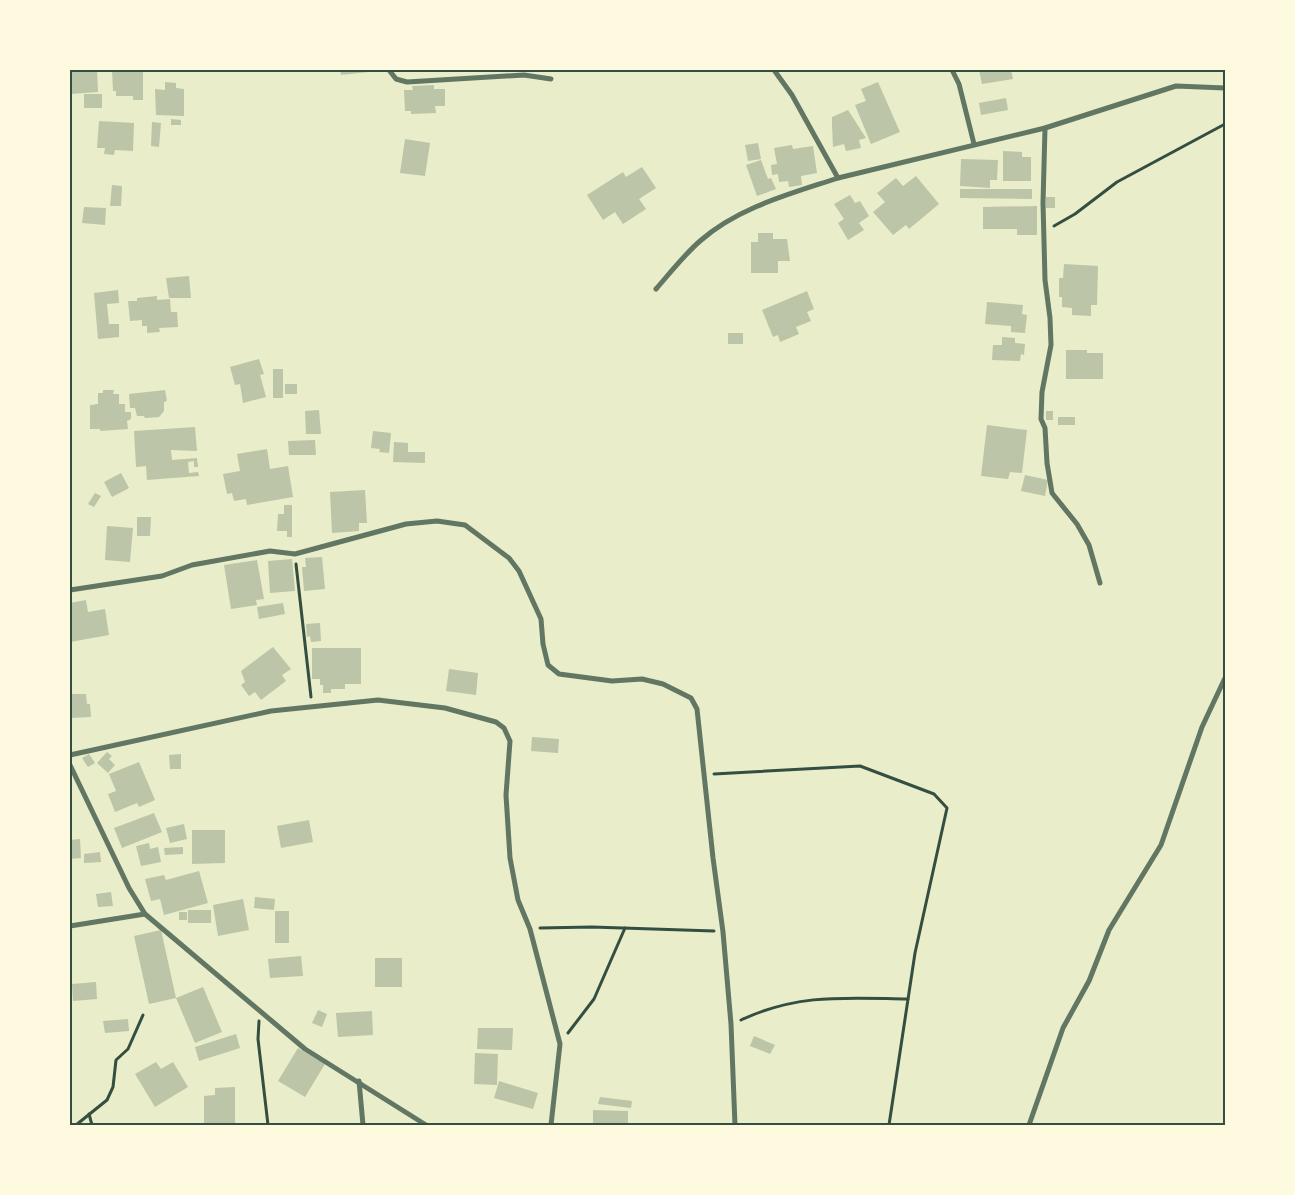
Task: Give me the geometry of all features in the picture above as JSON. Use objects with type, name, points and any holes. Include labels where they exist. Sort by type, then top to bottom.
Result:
[{"type":"street","points":[[389,70],[396,79],[407,82],[524,75],[551,79]]},
{"type":"street","points":[[774,70],[792,94],[838,178]]},
{"type":"street","points":[[952,70],[959,84],[974,144]]},
{"type":"street","points":[[656,289],[700,242],[726,222],[759,205],[838,178],[1045,128],[1176,86],[1225,88]]},
{"type":"street","points":[[1045,128],[1043,203],[1045,280],[1051,345],[1040,410],[1045,428],[1047,463],[1052,493],[1077,524],[1089,545],[1100,583]]},
{"type":"street","points":[[70,590],[162,576],[192,565],[270,552],[295,554],[406,524],[437,520],[465,525],[509,558],[519,572],[541,619],[542,644],[548,664],[558,674],[612,681],[642,679],[663,684],[692,698],[697,709],[703,774],[723,932],[731,1024],[735,1125]]},
{"type":"street","points":[[1029,1125],[1063,1028],[1089,981],[1109,930],[1161,845],[1202,727],[1225,678]]},
{"type":"street","points":[[70,755],[270,711],[378,700],[444,708],[496,722],[504,728],[510,741],[511,752],[506,795],[510,858],[518,900],[530,929],[560,1044],[550,1125]]},
{"type":"street","points":[[70,766],[129,888],[145,914],[305,1049],[426,1125]]},
{"type":"street","points":[[70,926],[145,914]]},
{"type":"street","points":[[359,1082],[363,1125]]},
{"type":"path","points":[[1045,231],[1074,214],[1117,182],[1225,124]]},
{"type":"path","points":[[295,554],[312,707]]},
{"type":"path","points":[[703,774],[860,766],[934,794],[947,808],[915,953],[889,1125]]},
{"type":"path","points":[[530,929],[625,928],[723,932]]},
{"type":"path","points":[[560,1044],[594,999],[625,928]]},
{"type":"path","points":[[731,1024],[767,1008],[804,999],[908,999]]},
{"type":"path","points":[[259,1011],[258,1039],[268,1125]]},
{"type":"path","points":[[76,1125],[107,1100],[113,1087],[116,1060],[128,1049],[144,1015]]},
{"type":"path","points":[[89,1114],[92,1125]]},
{"type":"building","points":[[70,70],[97,70],[98,92],[71,94]]},
{"type":"building","points":[[112,70],[143,70],[143,100],[133,100],[133,96],[116,96],[116,91],[113,91]]},
{"type":"building","points":[[340,70],[369,70],[369,72],[341,75]]},
{"type":"building","points":[[979,70],[1011,70],[1013,79],[982,84]]},
{"type":"building","points":[[165,82],[176,83],[176,88],[184,89],[184,116],[156,115],[155,89],[165,90]]},
{"type":"building","points":[[878,82],[900,132],[871,144],[855,105],[866,101],[861,89]]},
{"type":"building","points":[[434,85],[434,89],[445,89],[445,106],[435,106],[436,113],[411,114],[411,111],[405,111],[404,90],[413,90],[412,86]]},
{"type":"building","points":[[84,94],[102,94],[102,108],[84,108]]},
{"type":"building","points":[[1006,98],[1008,110],[981,115],[979,103]]},
{"type":"building","points":[[848,110],[866,138],[859,140],[861,148],[846,151],[844,144],[833,147],[832,117]]},
{"type":"building","points":[[171,119],[181,120],[181,125],[171,125]]},
{"type":"building","points":[[99,121],[134,123],[133,151],[115,150],[114,155],[104,154],[105,148],[97,148]]},
{"type":"building","points":[[152,122],[161,123],[159,147],[151,146]]},
{"type":"building","points":[[405,139],[430,143],[425,176],[400,173]]},
{"type":"building","points":[[758,143],[761,159],[748,161],[745,145]]},
{"type":"building","points":[[792,145],[793,149],[813,146],[817,173],[801,176],[802,185],[789,187],[788,181],[779,182],[778,174],[772,175],[771,165],[777,164],[774,148]]},
{"type":"building","points":[[1003,151],[1022,152],[1022,157],[1031,157],[1031,181],[1003,181]]},
{"type":"building","points":[[961,159],[998,160],[997,180],[990,180],[990,188],[960,186]]},
{"type":"building","points":[[761,160],[768,179],[771,178],[776,189],[757,196],[746,165]]},
{"type":"building","points":[[642,167],[656,188],[639,199],[646,209],[623,224],[615,212],[603,220],[587,195],[623,172],[626,177]]},
{"type":"building","points":[[916,176],[939,204],[909,229],[906,225],[893,235],[873,212],[885,202],[877,193],[896,178],[903,186]]},
{"type":"building","points":[[112,185],[122,186],[121,206],[110,206]]},
{"type":"building","points":[[960,189],[1032,189],[1032,199],[960,198]]},
{"type":"building","points":[[850,195],[855,203],[860,201],[869,216],[859,223],[864,230],[848,240],[838,223],[844,219],[834,204]]},
{"type":"building","points":[[1046,197],[1055,197],[1055,208],[1046,208]]},
{"type":"building","points":[[1037,206],[1037,235],[1017,235],[1017,229],[983,229],[983,207]]},
{"type":"building","points":[[84,207],[106,208],[105,225],[82,223]]},
{"type":"building","points":[[758,233],[773,233],[773,239],[787,239],[790,261],[778,261],[778,273],[751,273],[751,242],[758,242]]},
{"type":"building","points":[[1064,264],[1098,266],[1097,305],[1091,305],[1091,316],[1072,315],[1072,308],[1062,307],[1062,297],[1059,297],[1059,278],[1063,278]]},
{"type":"building","points":[[189,276],[191,298],[169,298],[166,278]]},
{"type":"building","points":[[118,290],[119,303],[107,304],[109,324],[119,324],[119,337],[98,339],[94,293]]},
{"type":"building","points":[[807,291],[814,309],[807,312],[811,321],[796,327],[799,334],[780,342],[778,335],[773,337],[762,310]]},
{"type":"building","points":[[157,296],[157,300],[170,299],[171,312],[177,312],[178,327],[159,328],[160,332],[147,333],[147,326],[142,326],[142,320],[130,321],[128,301],[137,301],[137,298]]},
{"type":"building","points":[[987,302],[1023,305],[1022,314],[1027,315],[1025,333],[1011,332],[1011,326],[985,324]]},
{"type":"building","points":[[728,333],[743,333],[743,344],[728,344]]},
{"type":"building","points":[[1002,337],[1015,338],[1015,343],[1025,344],[1024,355],[1021,354],[1020,361],[992,360],[993,345],[1002,345]]},
{"type":"building","points":[[1066,350],[1087,350],[1087,353],[1103,353],[1103,379],[1066,379]]},
{"type":"building","points":[[259,359],[264,374],[260,375],[266,397],[243,403],[240,384],[235,385],[230,367]]},
{"type":"building","points":[[273,369],[283,369],[283,398],[273,398]]},
{"type":"building","points":[[285,384],[297,384],[297,394],[285,394]]},
{"type":"building","points":[[103,390],[114,390],[113,394],[119,394],[119,404],[125,404],[125,412],[131,412],[131,419],[127,421],[128,429],[100,431],[100,429],[90,429],[90,405],[98,404],[98,393],[103,393]]},
{"type":"building","points":[[165,390],[167,401],[164,402],[164,411],[159,417],[145,418],[144,416],[137,416],[135,408],[130,408],[129,394]]},
{"type":"building","points":[[319,410],[321,434],[306,434],[305,411]]},
{"type":"building","points":[[1046,411],[1053,411],[1053,420],[1046,420]]},
{"type":"building","points":[[1058,417],[1075,417],[1075,425],[1058,425]]},
{"type":"building","points":[[987,425],[1027,430],[1022,473],[1010,472],[1008,479],[981,476]]},
{"type":"building","points":[[195,427],[197,451],[171,450],[172,460],[197,458],[198,467],[194,467],[194,461],[188,462],[189,473],[198,472],[199,476],[147,480],[146,466],[136,467],[134,431]]},
{"type":"building","points":[[373,431],[391,433],[389,453],[379,452],[380,449],[371,448]]},
{"type":"building","points":[[315,440],[316,455],[289,455],[288,441]]},
{"type":"building","points":[[394,442],[408,443],[408,452],[425,452],[425,463],[393,462]]},
{"type":"building","points":[[267,449],[270,469],[288,466],[293,497],[247,505],[246,499],[234,501],[232,493],[227,494],[223,474],[240,471],[237,454]]},
{"type":"building","points":[[121,473],[129,488],[112,497],[104,482]]},
{"type":"building","points":[[1025,475],[1048,480],[1045,496],[1021,491]]},
{"type":"building","points":[[365,490],[367,523],[359,523],[359,531],[332,533],[330,492]]},
{"type":"building","points":[[95,493],[101,496],[94,507],[88,504]]},
{"type":"building","points":[[284,505],[292,505],[292,537],[287,537],[287,531],[277,531],[278,514],[284,514]]},
{"type":"building","points":[[137,517],[151,517],[150,536],[137,536]]},
{"type":"building","points":[[107,526],[133,528],[130,562],[105,560]]},
{"type":"building","points":[[322,557],[325,589],[304,591],[302,567],[306,567],[305,558]]},
{"type":"building","points":[[292,559],[295,591],[270,593],[268,561]]},
{"type":"building","points":[[257,560],[264,599],[256,600],[257,605],[231,609],[224,565]]},
{"type":"building","points":[[86,600],[88,612],[105,609],[109,635],[70,642],[70,603]]},
{"type":"building","points":[[283,603],[285,614],[259,619],[257,607]]},
{"type":"building","points":[[320,623],[321,641],[311,642],[310,636],[307,637],[306,624]]},
{"type":"building","points":[[273,647],[291,669],[282,675],[286,681],[261,700],[255,692],[249,696],[241,685],[245,682],[241,671]]},
{"type":"building","points":[[312,648],[361,648],[361,684],[345,684],[345,689],[331,689],[331,693],[323,693],[323,685],[320,685],[320,679],[312,679]]},
{"type":"building","points":[[449,669],[478,673],[476,695],[446,691]]},
{"type":"building","points":[[70,694],[86,694],[87,704],[90,704],[91,717],[70,718]]},
{"type":"building","points":[[532,737],[559,739],[558,753],[531,751]]},
{"type":"building","points":[[107,752],[112,756],[109,759],[115,765],[108,773],[97,763]]},
{"type":"building","points":[[89,754],[95,763],[88,767],[82,758]]},
{"type":"building","points":[[181,754],[181,769],[170,769],[169,755]]},
{"type":"building","points":[[139,762],[155,800],[139,807],[137,803],[115,812],[108,794],[116,791],[109,774]]},
{"type":"building","points":[[154,813],[162,832],[122,848],[114,828]]},
{"type":"building","points":[[309,820],[313,842],[281,848],[277,826]]},
{"type":"building","points":[[184,824],[187,839],[170,843],[166,828]]},
{"type":"building","points":[[192,830],[225,830],[225,863],[192,864]]},
{"type":"building","points":[[80,839],[81,858],[70,859],[70,840]]},
{"type":"building","points":[[149,843],[150,849],[158,847],[161,862],[141,866],[136,846]]},
{"type":"building","points":[[183,847],[183,854],[165,855],[164,848]]},
{"type":"building","points":[[100,852],[101,862],[84,863],[84,854]]},
{"type":"building","points":[[199,871],[208,903],[164,915],[160,899],[151,901],[145,879],[164,875],[166,880]]},
{"type":"building","points":[[111,892],[113,906],[98,907],[96,894]]},
{"type":"building","points":[[255,897],[275,899],[274,910],[254,908]]},
{"type":"building","points":[[243,899],[249,930],[218,936],[213,905]]},
{"type":"building","points":[[188,910],[211,910],[211,923],[188,923]]},
{"type":"building","points":[[275,911],[289,911],[289,943],[275,943]]},
{"type":"building","points":[[179,912],[187,912],[187,920],[179,920]]},
{"type":"building","points":[[161,930],[176,998],[149,1004],[134,936]]},
{"type":"building","points":[[301,956],[303,976],[270,978],[268,959]]},
{"type":"building","points":[[375,958],[402,958],[402,987],[375,987]]},
{"type":"building","points":[[96,982],[97,999],[73,1001],[72,984]]},
{"type":"building","points":[[203,987],[222,1032],[195,1043],[176,998]]},
{"type":"building","points":[[318,1010],[327,1014],[322,1027],[312,1023]]},
{"type":"building","points":[[372,1011],[373,1035],[338,1037],[336,1013]]},
{"type":"building","points":[[128,1019],[129,1031],[105,1033],[103,1021]]},
{"type":"building","points":[[478,1028],[513,1028],[512,1050],[477,1049]]},
{"type":"building","points":[[236,1034],[240,1048],[199,1061],[195,1047]]},
{"type":"building","points":[[754,1036],[775,1045],[770,1054],[750,1046]]},
{"type":"building","points":[[298,1048],[325,1064],[305,1097],[278,1081]]},
{"type":"building","points":[[475,1053],[498,1054],[497,1085],[474,1084]]},
{"type":"building","points":[[156,1062],[161,1069],[173,1062],[188,1087],[155,1107],[135,1074]]},
{"type":"building","points":[[499,1081],[538,1093],[533,1109],[494,1098]]},
{"type":"building","points":[[235,1087],[235,1125],[204,1125],[204,1096],[215,1095],[215,1088]]},
{"type":"building","points":[[600,1097],[632,1101],[631,1108],[598,1104]]},
{"type":"building","points":[[593,1110],[628,1111],[628,1125],[593,1125]]}]
